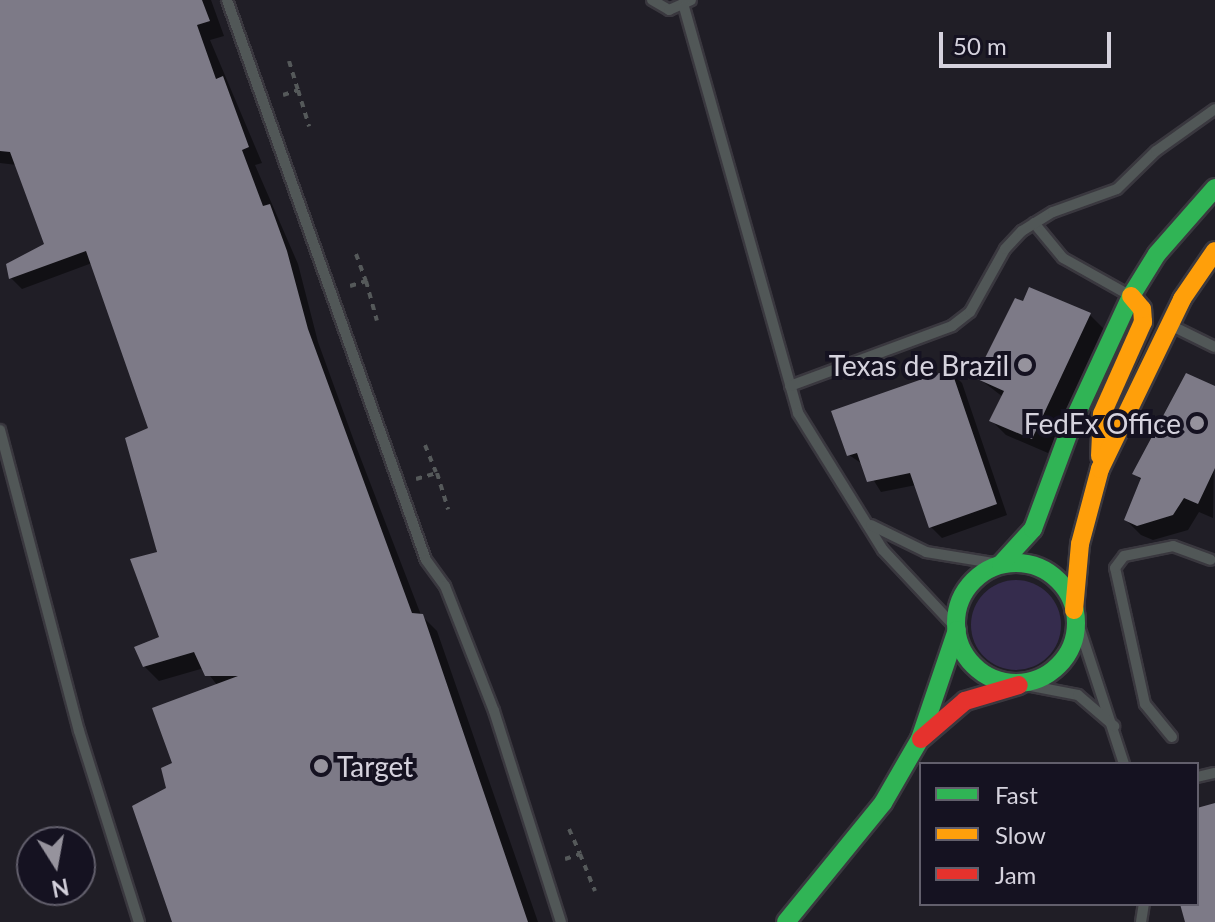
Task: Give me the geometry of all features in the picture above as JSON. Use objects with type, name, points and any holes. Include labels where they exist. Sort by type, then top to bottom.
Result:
[{"type":"street","points":[[1021,684],[977,669],[966,657],[957,630],[956,615],[966,589],[977,576],[1001,564],[1033,529],[1071,426],[1131,296],[1157,254],[1215,188]]},
{"type":"street","points":[[920,739],[965,701],[1045,677],[1064,658],[1072,644],[1080,544],[1100,469],[1170,325],[1215,251]]},
{"type":"street","points":[[1100,469],[1102,414],[1143,322],[1142,309],[1131,296]]},
{"type":"street","points":[[1001,564],[1045,569],[1066,591],[1074,610]]},
{"type":"street","points":[[786,922],[854,842],[920,739],[957,630]]},
{"type":"lane","points":[[227,0],[426,560],[445,586],[494,711],[561,922]]},
{"type":"lane","points":[[652,0],[669,10],[687,3],[790,386],[818,451],[883,550],[957,630]]},
{"type":"lane","points":[[790,386],[952,326],[975,305],[1005,249],[1034,223],[1117,189],[1156,151],[1215,109]]},
{"type":"lane","points":[[1034,223],[1063,258],[1131,296]]},
{"type":"lane","points":[[1170,325],[1215,347]]},
{"type":"lane","points":[[0,430],[79,731],[139,922]]},
{"type":"lane","points":[[868,523],[926,552],[963,562],[1001,564]]},
{"type":"lane","points":[[1172,737],[1145,704],[1115,568],[1124,556],[1173,546],[1211,560]]},
{"type":"lane","points":[[1074,610],[1115,727],[1124,762]]},
{"type":"lane","points":[[1021,684],[1078,695],[1115,727]]},
{"type":"path","points":[[289,61],[309,126]]},
{"type":"path","points":[[283,95],[298,90]]},
{"type":"path","points":[[356,254],[377,321]]},
{"type":"path","points":[[350,286],[366,281]]},
{"type":"path","points":[[425,445],[448,509]]},
{"type":"path","points":[[416,479],[437,473]]},
{"type":"path","points":[[569,829],[595,891]]},
{"type":"path","points":[[565,859],[580,854]]},
{"type":"shaded area","points":[[1007,580],[1025,580],[1041,587],[1054,600],[1061,616],[1061,634],[1054,650],[1041,663],[1025,670],[1007,670],[991,663],[978,650],[971,634],[971,616],[978,600],[991,587]]},
{"type":"building","points":[[0,0],[202,0],[210,21],[197,25],[216,79],[223,76],[249,147],[242,150],[263,206],[270,204],[287,251],[308,329],[412,613],[423,614],[528,922],[172,922],[132,806],[166,788],[161,768],[172,763],[152,708],[238,676],[205,676],[194,652],[143,667],[134,647],[159,637],[130,559],[157,552],[125,438],[148,428],[86,251],[9,279],[6,264],[44,244],[10,152],[0,151]]},
{"type":"building","name":"Texas de Brazil","points":[[1029,287],[1091,313],[1032,439],[989,421],[1004,391],[975,378],[1015,298],[1023,301]]},
{"type":"building","points":[[951,369],[997,504],[929,528],[910,473],[867,482],[857,453],[847,456],[831,411]]},
{"type":"building","points":[[1186,373],[1215,386],[1215,468],[1198,504],[1184,498],[1173,515],[1137,526],[1124,520],[1141,478],[1132,474]]},
{"type":"building","points":[[1215,803],[1215,922],[1185,922],[1181,906],[1199,906],[1199,807]]},
{"type":"traffic: fast","points":[[1001,564],[1033,529],[1071,426],[1131,296],[1157,254],[1215,188]]},
{"type":"traffic: fast","points":[[1016,563],[1039,568],[1058,581],[1071,600],[1076,623],[1071,646],[1058,665],[1039,678],[1016,683],[993,678],[974,665],[961,646],[956,623],[961,600],[974,581],[993,568],[1016,563]]},
{"type":"traffic: fast","points":[[786,922],[883,803],[920,739],[957,630]]},
{"type":"traffic: slow","points":[[1074,610],[1080,544],[1100,469],[1182,299],[1215,251]]},
{"type":"traffic: slow","points":[[1100,456],[1102,414],[1143,322],[1142,309],[1131,296]]},
{"type":"traffic: jam","points":[[921,739],[965,701],[1019,685]]},
{"type":"place","name":"Texas de Brazil","points":[[1025,365]]},
{"type":"place","name":"FedEx Office","points":[[1197,423]]},
{"type":"place","name":"Target","points":[[321,766]]}]
